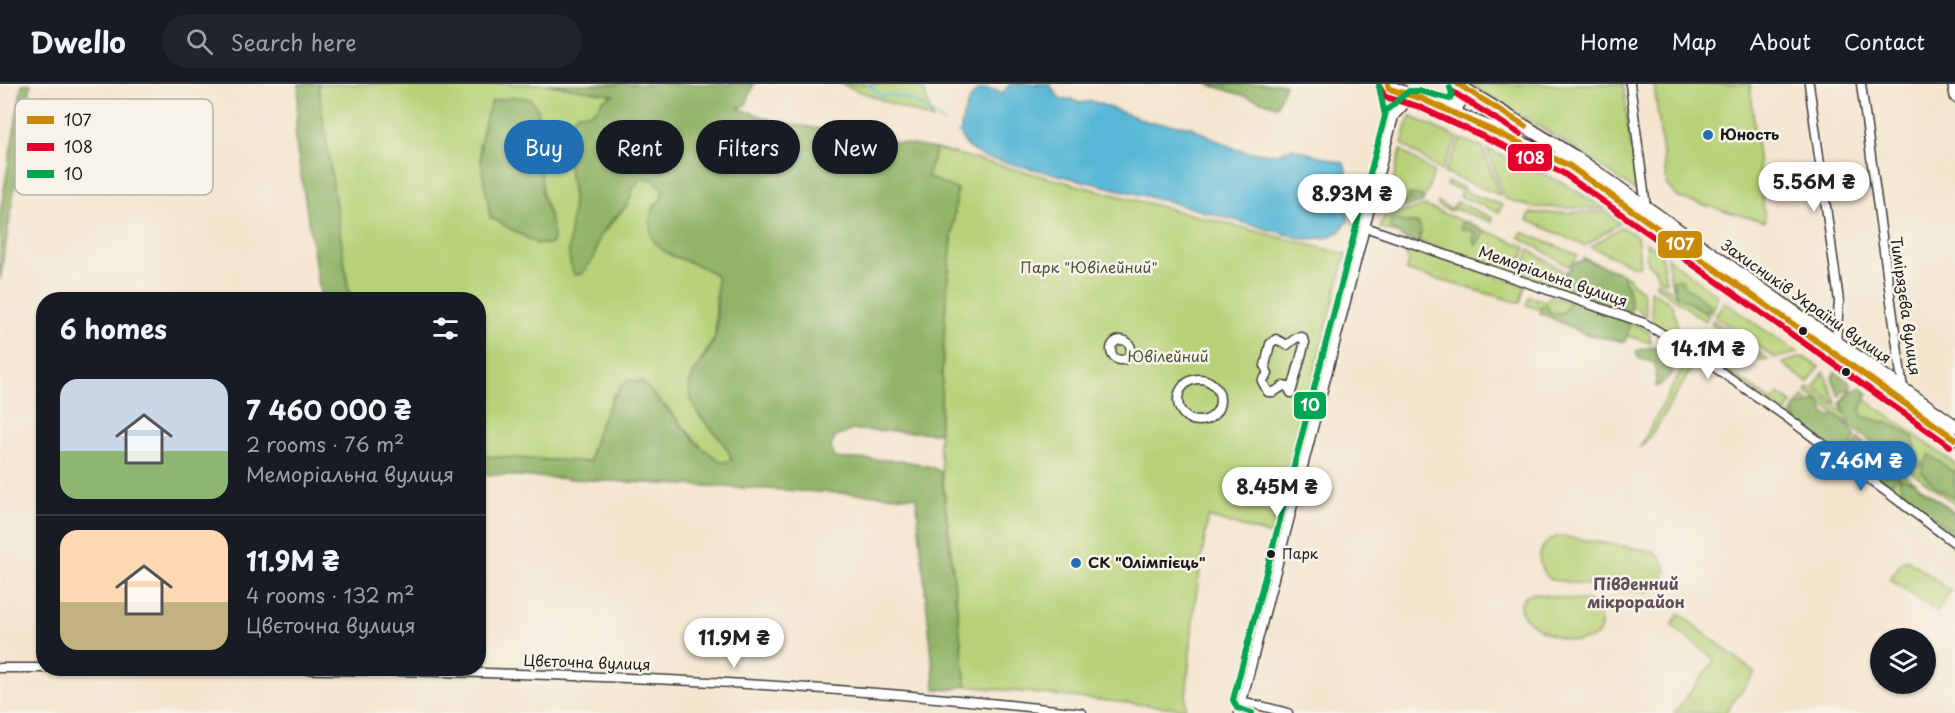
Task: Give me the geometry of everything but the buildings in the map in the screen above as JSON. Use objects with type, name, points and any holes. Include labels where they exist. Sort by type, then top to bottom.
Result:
[{"type":"highway","name":"Захисників України вулиця","points":[[1458,84],[1575,157],[1955,426]]},
{"type":"highway","points":[[1442,108],[1457,106],[1461,100],[1458,84]]},
{"type":"highway","name":"Захисників України вулиця","points":[[1387,86],[1420,98],[1568,165],[1955,439]]},
{"type":"street","points":[[1630,84],[1646,207]]},
{"type":"street","points":[[1809,84],[1839,301],[1836,342]]},
{"type":"street","name":"Тимірязєва вулиця","points":[[1861,84],[1903,388]]},
{"type":"street","points":[[1952,84],[1955,98]]},
{"type":"street","points":[[1387,86],[1394,116]]},
{"type":"street","points":[[1239,713],[1394,116],[1406,102],[1420,98]]},
{"type":"street","name":"Меморіальна вулиця","points":[[1365,227],[1607,309],[1651,327],[1779,412],[1955,543]]},
{"type":"street","points":[[1302,337],[1305,342],[1291,393],[1285,386],[1272,392],[1266,389],[1262,379],[1268,374],[1265,366],[1271,341],[1277,339],[1287,345],[1296,338],[1302,337]]},
{"type":"street","points":[[1200,379],[1210,381],[1217,388],[1220,406],[1208,420],[1198,421],[1182,412],[1179,394],[1191,381],[1200,379]]},
{"type":"street","points":[[0,668],[36,668]]},
{"type":"street","name":"Цвєточна вулиця","points":[[486,674],[703,681],[957,699],[1082,713]]},
{"type":"street","points":[[1242,701],[1288,713]]},
{"type":"green space","points":[[22,84],[31,84],[29,99],[19,99]]},
{"type":"green space","points":[[299,84],[318,84],[349,292],[320,292],[295,138]]},
{"type":"green space","points":[[318,84],[547,84],[616,95],[589,114],[571,120],[538,120],[538,110],[521,120],[504,120],[504,130],[479,144],[490,217],[537,244],[551,244],[553,238],[551,221],[542,194],[541,174],[570,174],[573,198],[572,218],[594,258],[599,238],[628,204],[633,188],[641,179],[653,179],[662,187],[662,198],[653,207],[671,256],[708,268],[717,277],[715,337],[696,369],[699,416],[727,444],[732,460],[722,463],[701,447],[667,407],[614,393],[591,450],[590,462],[486,456],[486,292],[349,292]]},
{"type":"green space","points":[[547,84],[754,84],[746,105],[738,108],[772,120],[696,120],[696,174],[800,174],[800,125],[812,127],[812,174],[898,174],[898,142],[936,149],[927,177],[957,189],[946,298],[939,433],[853,430],[835,437],[831,448],[835,458],[904,461],[918,463],[941,472],[966,686],[950,690],[935,689],[916,497],[486,474],[486,456],[590,462],[594,440],[602,418],[627,380],[642,382],[701,447],[722,462],[732,460],[722,442],[698,413],[689,387],[694,372],[715,337],[717,277],[658,247],[653,238],[650,218],[662,198],[662,187],[652,179],[641,179],[633,189],[628,204],[606,227],[599,238],[594,258],[582,274],[574,275],[569,257],[573,210],[570,174],[584,174],[584,120],[571,120],[578,113],[593,111],[602,100],[614,95]]},
{"type":"green space","points":[[841,84],[910,84],[924,91],[933,120]]},
{"type":"green space","points":[[1207,84],[1285,84],[1277,106]]},
{"type":"green space","points":[[1469,84],[1623,84],[1637,192],[1579,151]]},
{"type":"green space","name":"Юность","points":[[1654,84],[1750,84],[1765,222],[1679,198],[1667,186]]},
{"type":"green space","points":[[515,97],[531,99],[538,110],[538,120],[504,120],[504,174],[541,174],[542,194],[551,221],[553,238],[551,244],[537,244],[490,217],[481,148],[482,134],[492,101]]},
{"type":"green space","points":[[1410,116],[1458,138],[1441,171],[1402,144]]},
{"type":"green space","points":[[15,125],[15,185],[0,280],[0,214]]},
{"type":"green space","points":[[1461,139],[1482,147],[1500,195],[1444,173]]},
{"type":"green space","name":"Ювілейний","points":[[936,149],[1346,254],[1271,535],[1208,517],[1194,609],[1185,709],[966,686],[939,444],[946,298],[957,190],[926,177]]},
{"type":"green space","points":[[1487,149],[1563,183],[1605,209],[1531,207],[1504,198]]},
{"type":"green space","points":[[1401,150],[1434,173],[1423,202],[1385,211]]},
{"type":"green space","points":[[1447,182],[1462,187],[1468,193],[1502,205],[1499,212],[1459,196],[1461,190],[1446,185]]},
{"type":"green space","points":[[1411,194],[1422,196],[1422,203],[1387,211],[1387,204],[1391,202],[1393,205],[1412,199],[1407,196]]},
{"type":"green space","points":[[1438,202],[1451,209],[1457,202],[1493,218],[1492,222],[1455,209],[1450,211],[1438,206]]},
{"type":"green space","points":[[1425,206],[1526,247],[1517,275],[1380,228],[1384,217]]},
{"type":"green space","points":[[1606,212],[1620,223],[1585,246],[1527,220],[1531,213]]},
{"type":"green space","points":[[1391,219],[1419,224],[1421,231],[1419,243],[1402,238],[1399,233],[1390,228]]},
{"type":"green space","points":[[1468,222],[1486,232],[1476,245],[1473,239],[1476,232],[1461,229],[1461,223]]},
{"type":"green space","points":[[1621,227],[1637,236],[1640,265],[1636,267],[1591,247]]},
{"type":"green space","points":[[1522,232],[1578,255],[1569,266],[1519,237]]},
{"type":"green space","points":[[1646,242],[1661,253],[1666,282],[1658,278],[1655,269],[1647,263]]},
{"type":"green space","points":[[1404,245],[1525,286],[1520,303],[1405,270],[1409,263]]},
{"type":"green space","points":[[1529,250],[1565,272],[1556,288],[1522,277]]},
{"type":"green space","points":[[1667,257],[1718,296],[1711,313],[1672,287]]},
{"type":"green space","points":[[1584,258],[1630,278],[1632,283],[1643,291],[1647,316],[1573,270]]},
{"type":"green space","points":[[1585,260],[1622,273],[1631,307],[1630,324],[1625,342],[1585,334],[1540,313],[1540,307],[1546,304],[1551,314],[1563,312],[1569,303],[1569,294],[1560,288],[1566,282],[1566,273],[1574,263]]},
{"type":"green space","points":[[1682,279],[1684,285],[1711,306],[1707,313],[1677,296],[1672,281]]},
{"type":"green space","points":[[1657,281],[1709,316],[1705,321],[1655,285]]},
{"type":"green space","points":[[1650,290],[1672,304],[1681,340],[1653,324]]},
{"type":"green space","points":[[1551,296],[1638,326],[1649,332],[1651,343],[1526,305],[1529,297],[1546,301]]},
{"type":"green space","points":[[1724,302],[1798,353],[1775,358],[1715,316]]},
{"type":"green space","points":[[1713,320],[1768,359],[1761,360],[1711,323]]},
{"type":"green space","points":[[1661,343],[1677,351],[1677,357],[1669,377],[1656,387],[1655,363],[1638,358],[1636,351],[1651,347],[1661,350]]},
{"type":"green space","points":[[1702,352],[1773,401],[1778,394],[1792,403],[1785,413],[1700,356]]},
{"type":"green space","points":[[1803,357],[1819,367],[1808,383],[1782,363]]},
{"type":"green space","points":[[1691,359],[1696,361],[1655,430],[1639,449],[1686,361]]},
{"type":"green space","points":[[1824,372],[1837,404],[1814,387]]},
{"type":"green space","points":[[1835,372],[1851,383],[1852,390],[1844,390],[1839,396],[1832,377]]},
{"type":"green space","points":[[1861,387],[1868,394],[1860,410],[1862,416],[1891,424],[1913,437],[1918,456],[1909,470],[1850,426],[1842,404],[1851,392]]},
{"type":"green space","points":[[1809,388],[1955,490],[1955,504],[1806,392]]},
{"type":"green space","points":[[1851,389],[1955,464],[1955,486],[1843,410],[1840,403]]},
{"type":"green space","points":[[1803,397],[1955,513],[1955,537],[1790,416]]},
{"type":"green space","points":[[1819,400],[1826,415],[1839,417],[1855,434],[1850,450],[1844,457],[1797,423],[1794,415],[1795,407]]},
{"type":"green space","points":[[1860,439],[1865,447],[1880,454],[1900,474],[1892,483],[1871,478],[1845,457]]},
{"type":"green space","points":[[1929,454],[1955,473],[1955,498],[1938,489],[1921,472]]},
{"type":"green space","points":[[1899,478],[1914,482],[1955,514],[1955,533],[1913,501],[1901,485]]},
{"type":"green space","points":[[1560,536],[1653,551],[1663,562],[1665,575],[1658,586],[1644,592],[1552,580],[1542,568],[1540,555],[1546,543]]},
{"type":"green space","points":[[1904,560],[1908,560],[1951,591],[1937,612],[1891,580],[1890,577]]},
{"type":"green space","points":[[1532,593],[1590,602],[1599,613],[1600,631],[1590,639],[1573,640],[1553,635],[1535,626],[1523,615],[1520,603]]},
{"type":"green space","points":[[1680,614],[1755,673],[1725,713],[1674,713],[1715,660],[1671,625]]},
{"type":"water","points":[[1010,84],[1049,84],[1061,100],[1071,99],[1081,103],[1092,101],[1149,122],[1189,126],[1235,149],[1277,154],[1291,148],[1344,163],[1350,185],[1348,220],[1340,232],[1324,238],[1303,239],[1166,201],[983,157],[971,149],[962,138],[961,128],[966,108],[978,91],[988,89],[1002,94]]},
{"type":"waterway","points":[[868,84],[882,96],[900,96],[916,102],[944,123]]},
{"type":"waterway","points":[[958,133],[964,134]]},
{"type":"transit line","name":"107","points":[[1388,84],[1389,89],[1420,98],[1568,165],[1955,439]]},
{"type":"transit line","name":"107","points":[[1458,84],[1525,126]]},
{"type":"transit line","name":"108","points":[[1379,86],[1385,97],[1417,106],[1563,173],[1950,446]]},
{"type":"transit line","name":"10","points":[[1252,713],[1237,708],[1233,700],[1385,116],[1379,86]]},
{"type":"transit line","name":"10","points":[[1388,109],[1409,91],[1420,91],[1450,99],[1452,93],[1450,88]]},
{"type":"transit line","name":"108","points":[[1453,92],[1520,134]]},
{"type":"place","name":"Юность","points":[[1708,135]]},
{"type":"place","name":"Парк","points":[[1271,554]]},
{"type":"place","name":"СК \"Олімпієць\"","points":[[1076,563]]},
{"type":"district","name":"Південний мікрорайон","points":[[1636,593]]},
{"type":"park label","name":"Парк \"Ювілейний\"","points":[[1089,268]]}]
